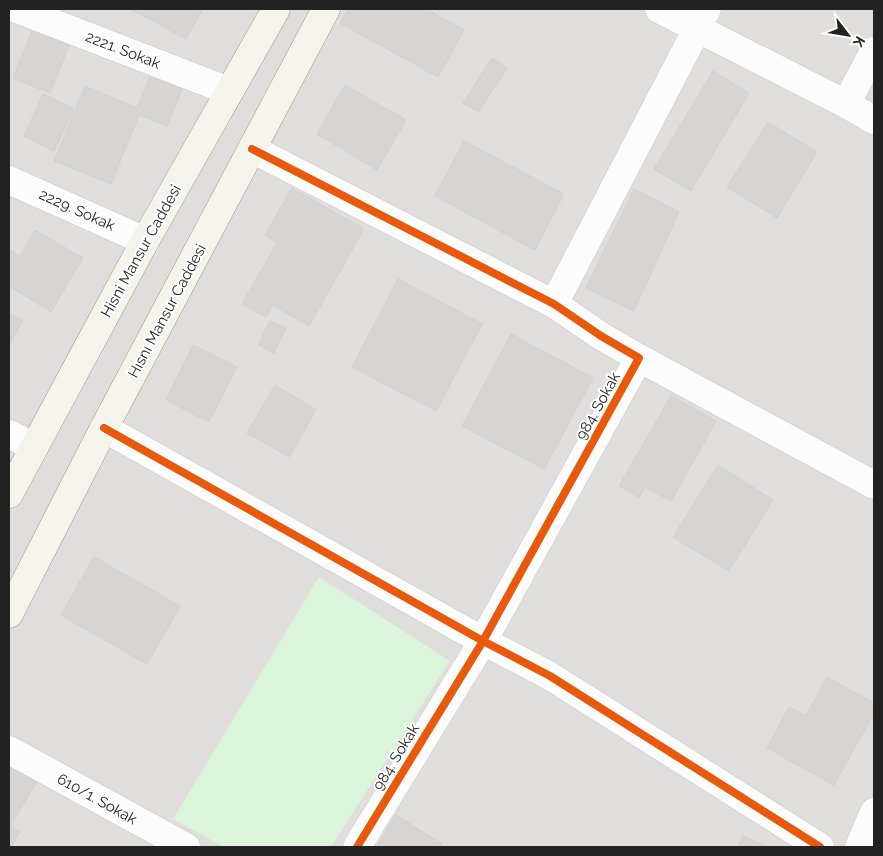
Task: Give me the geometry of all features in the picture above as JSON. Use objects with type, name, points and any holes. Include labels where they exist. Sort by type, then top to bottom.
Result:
[{"type":"main road","name":"Hisni Mansur Caddesi","points":[[9,494],[145,241],[276,9]]},
{"type":"main road","name":"Hısnı Mansur Caddesi","points":[[9,614],[104,428],[326,9]]},
{"type":"street","name":"2221. Sokak","points":[[17,9],[229,91]]},
{"type":"street","points":[[659,9],[702,19],[874,120]]},
{"type":"street","points":[[554,304],[702,19]]},
{"type":"street","points":[[846,104],[874,51]]},
{"type":"street","points":[[252,149],[554,304],[601,336],[874,485]]},
{"type":"street","name":"2229. Sokak","points":[[9,180],[145,241]]},
{"type":"street","name":"984. Sokak","points":[[357,847],[483,641],[640,358]]},
{"type":"street","points":[[104,428],[483,641],[550,676],[820,847]]},
{"type":"street","points":[[9,434],[34,446]]},
{"type":"street","name":"610/1. Sokak","points":[[9,750],[186,847]]},
{"type":"street","points":[[858,847],[874,812]]},
{"type":"shaded area","points":[[9,9],[874,9],[874,847],[9,847]]},
{"type":"green space","points":[[319,577],[450,661],[331,847],[224,847],[173,819]]},
{"type":"building","points":[[131,9],[203,9],[186,39]]},
{"type":"building","points":[[348,9],[426,9],[464,30],[438,77],[340,23]]},
{"type":"building","points":[[33,28],[70,43],[50,93],[13,78]]},
{"type":"building","points":[[492,58],[507,68],[478,112],[463,103]]},
{"type":"building","points":[[713,71],[749,93],[691,191],[654,169]]},
{"type":"building","points":[[150,76],[182,89],[167,126],[139,115],[111,184],[54,161],[85,86],[137,108]]},
{"type":"building","points":[[345,85],[406,120],[377,170],[317,134]]},
{"type":"building","points":[[43,94],[74,109],[54,151],[24,136]]},
{"type":"building","points":[[768,122],[817,152],[777,218],[727,187]]},
{"type":"building","points":[[464,141],[564,194],[535,250],[435,196]]},
{"type":"building","points":[[292,188],[364,229],[309,326],[273,305],[266,317],[242,304],[277,243],[265,235]]},
{"type":"building","points":[[634,189],[679,212],[634,311],[586,288]]},
{"type":"building","points":[[35,230],[83,258],[51,312],[9,286],[9,249],[20,256]]},
{"type":"building","points":[[398,279],[482,324],[436,411],[352,367]]},
{"type":"building","points":[[9,313],[23,321],[9,344]]},
{"type":"building","points":[[270,321],[286,328],[274,353],[258,345]]},
{"type":"building","points":[[511,334],[593,378],[544,469],[462,426]]},
{"type":"building","points":[[193,345],[237,367],[209,422],[166,400]]},
{"type":"building","points":[[275,385],[316,410],[289,457],[247,433]]},
{"type":"building","points":[[671,396],[716,421],[671,501],[645,487],[639,497],[619,486]]},
{"type":"building","points":[[718,465],[773,500],[729,571],[673,537]]},
{"type":"building","points":[[94,557],[180,606],[147,664],[61,615]]},
{"type":"building","points":[[827,677],[874,703],[874,713],[834,785],[767,748],[789,707],[806,716]]},
{"type":"building","points":[[9,762],[38,780],[10,826],[20,832],[11,847],[9,847]]},
{"type":"building","points":[[396,815],[442,844],[439,847],[376,847]]},
{"type":"building","points":[[743,836],[768,847],[738,847]]},
{"type":"cycle path","points":[[252,149],[554,304],[601,336],[639,358],[483,641],[357,847]]},
{"type":"cycle path","points":[[104,428],[483,641],[550,676],[820,847]]}]
